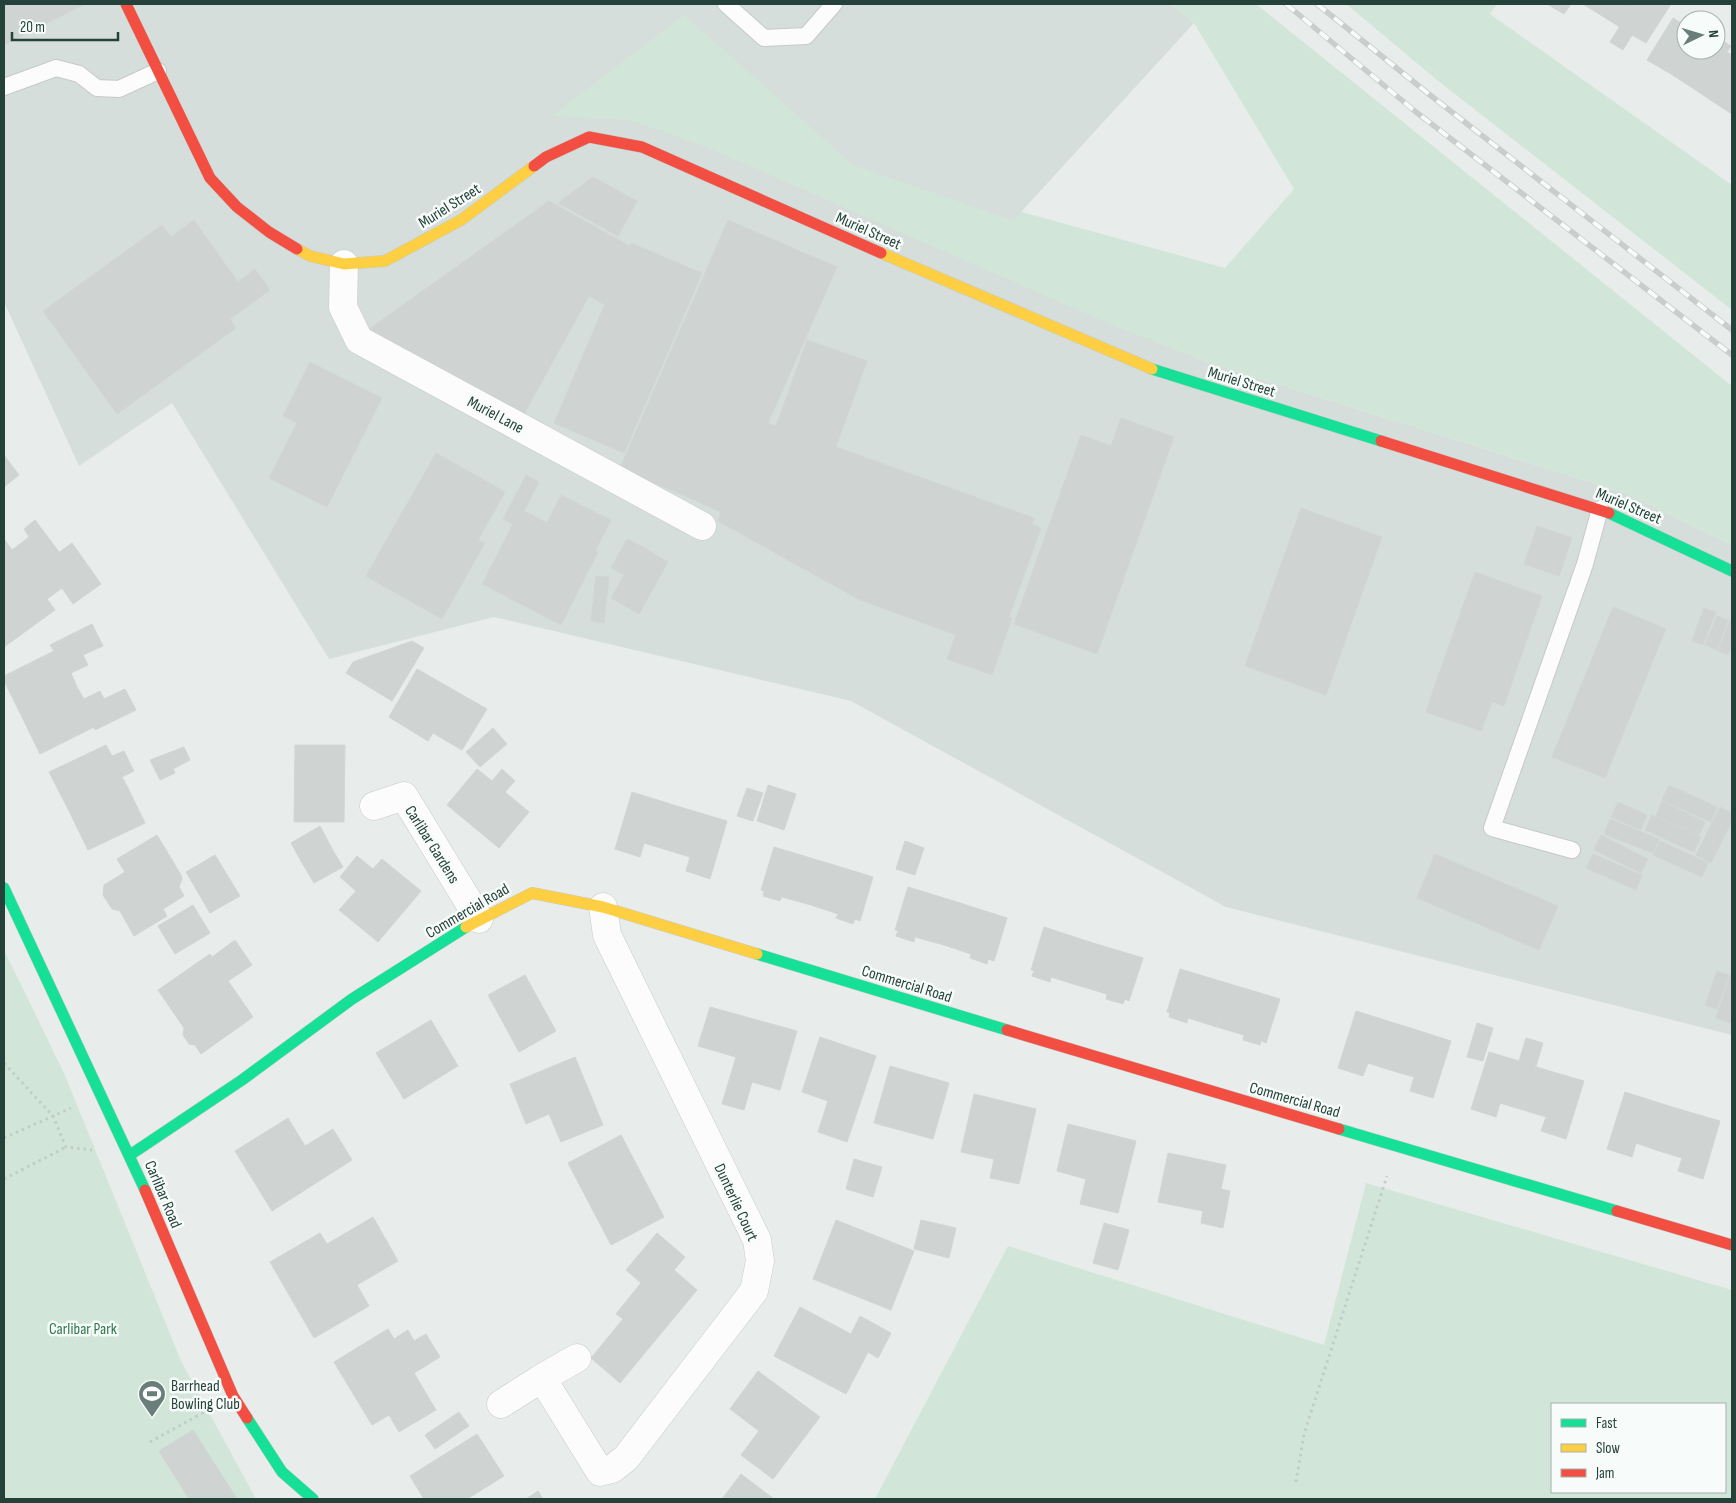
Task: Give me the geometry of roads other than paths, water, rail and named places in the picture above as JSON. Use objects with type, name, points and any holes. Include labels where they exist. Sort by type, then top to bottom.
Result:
[{"type":"street","name":"Muriel Street","points":[[126,4],[210,178],[237,207],[269,232],[310,256],[344,264],[385,261],[461,220],[546,157],[589,137],[642,147],[899,261],[1157,371],[1600,509],[1732,571]]},
{"type":"street","name":"Muriel Lane","points":[[344,264],[343,306],[359,340],[702,526]]},
{"type":"street","name":"Carlibar Gardens","points":[[374,806],[404,796],[479,919]]},
{"type":"street","name":"Carlibar Road","points":[[4,888],[99,1094],[130,1155],[233,1396],[282,1472],[313,1499]]},
{"type":"street","name":"Commercial Road","points":[[130,1155],[242,1080],[352,999],[479,919],[532,893],[603,907],[1094,1057],[1732,1245]]},
{"type":"street","name":"Dunterlie Court","points":[[542,1378],[600,1472],[612,1469],[626,1458],[754,1292],[760,1261],[757,1240],[607,935],[603,907]]},
{"type":"street","points":[[501,1404],[577,1358]]},
{"type":"lane","points":[[726,4],[764,38],[806,36],[834,4]]},
{"type":"lane","points":[[4,87],[56,68],[79,74],[97,88],[119,90],[158,70]]},
{"type":"lane","points":[[1572,850],[1492,828],[1586,564],[1600,509]]},
{"type":"railway","points":[[1286,4],[1416,112],[1732,355]]},
{"type":"railway","points":[[1317,4],[1430,95],[1732,330]]},
{"type":"place","name":"Barrhead Bowling Club","points":[[152,1418]]},
{"type":"park label","name":"Carlibar Park","points":[[83,1328]]}]
